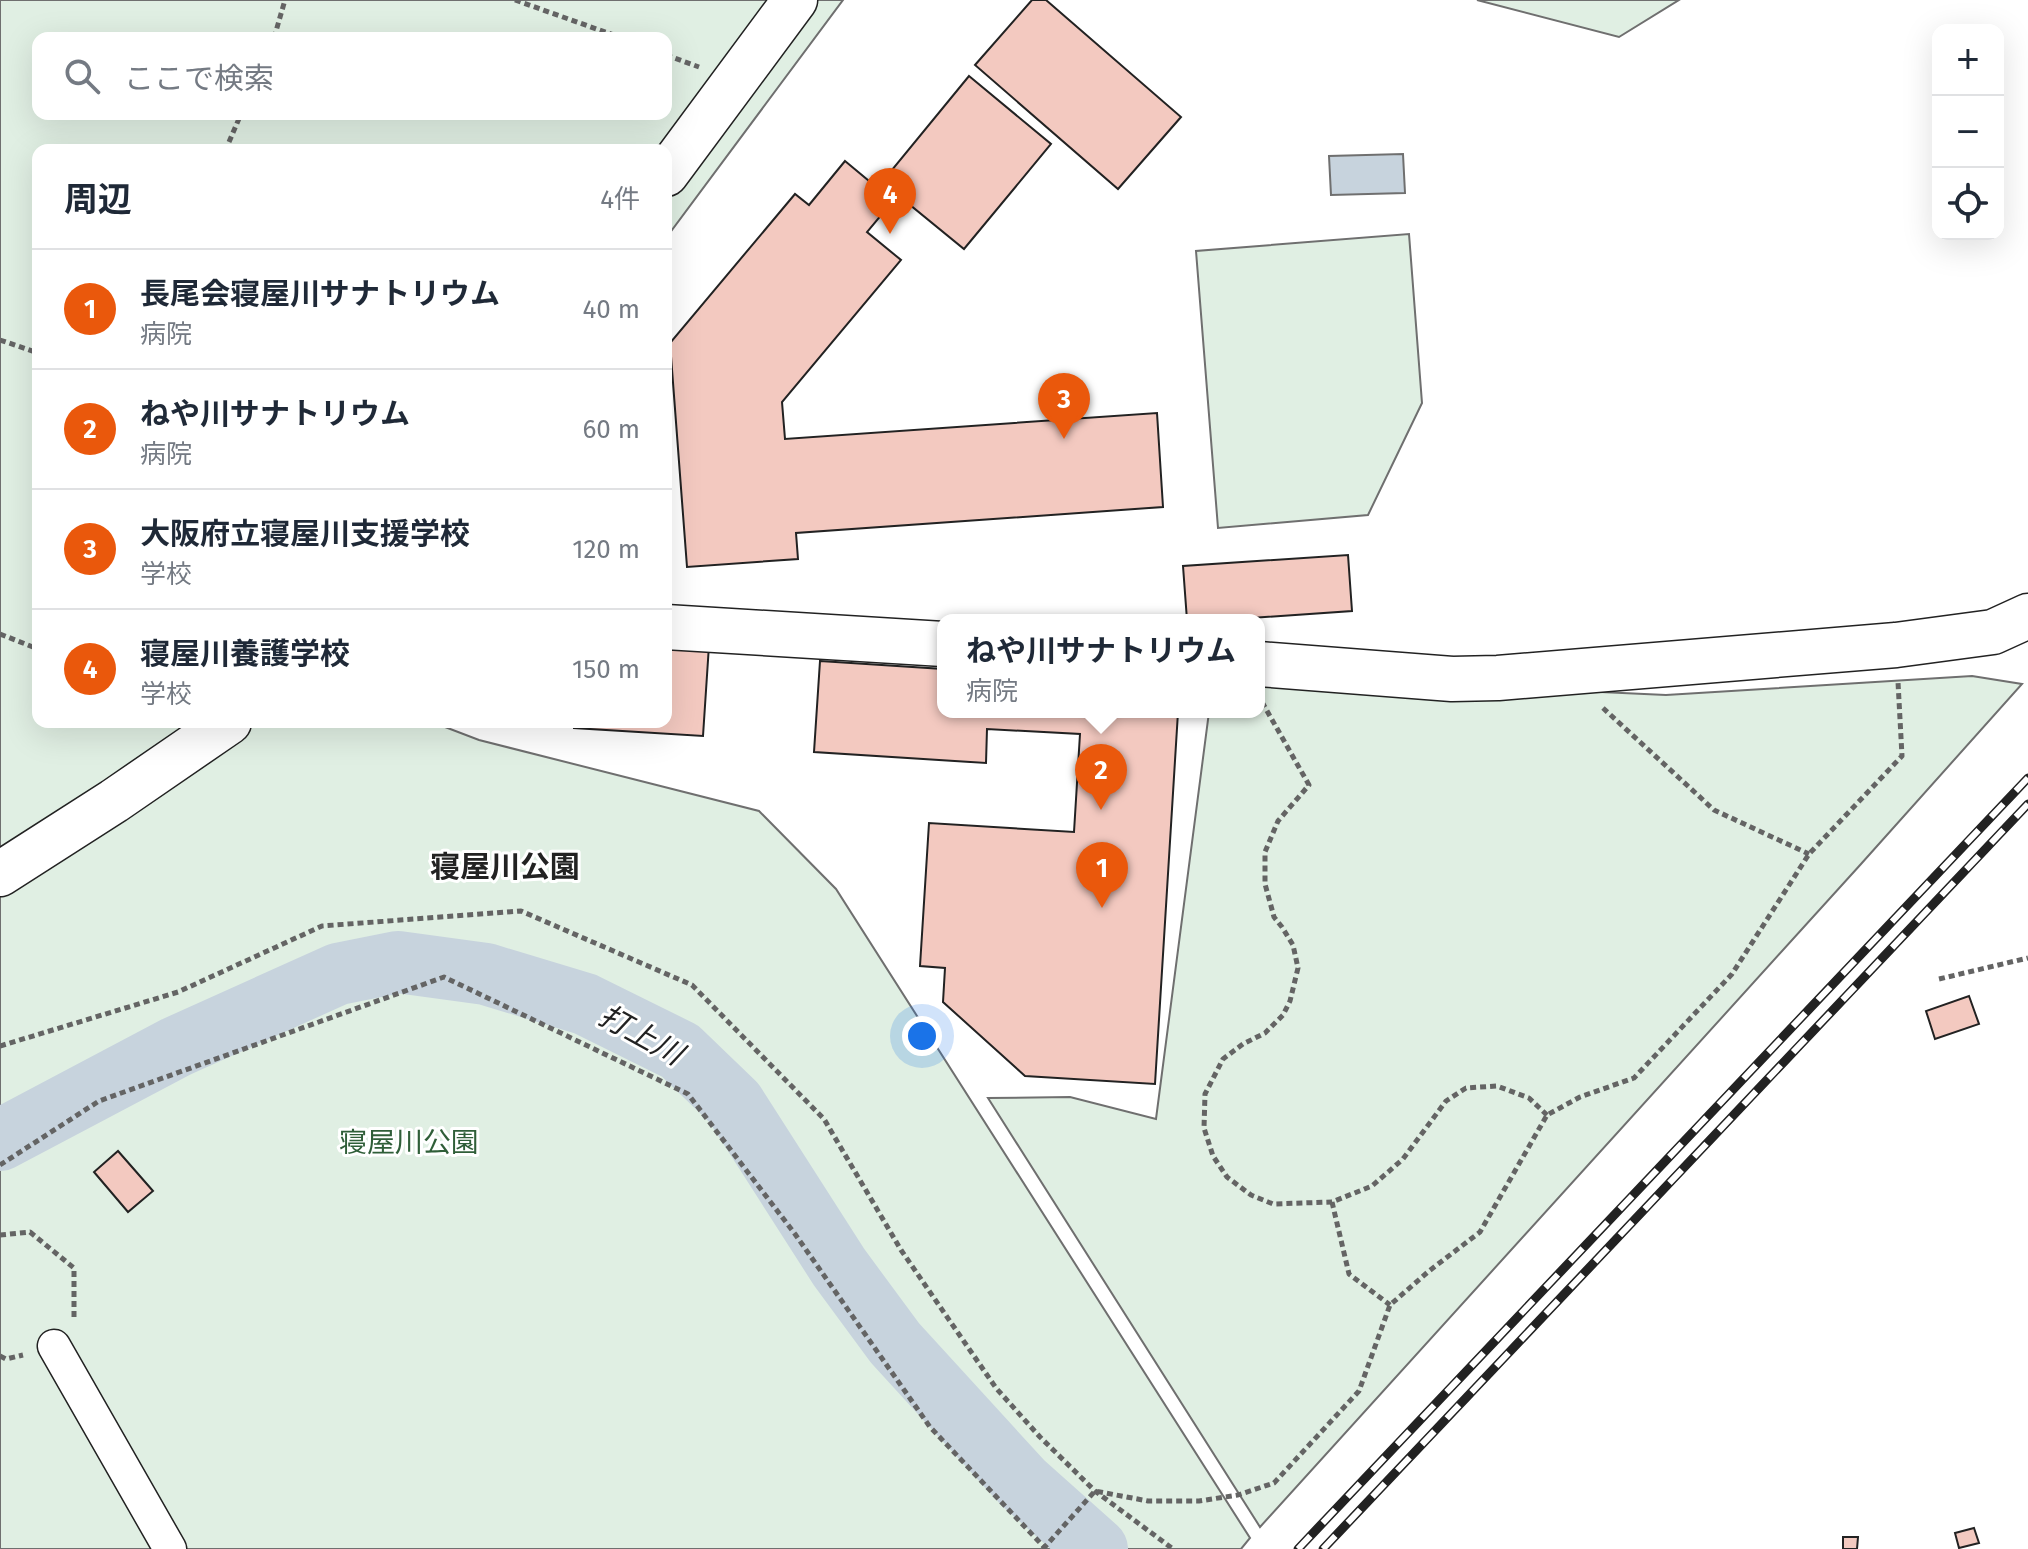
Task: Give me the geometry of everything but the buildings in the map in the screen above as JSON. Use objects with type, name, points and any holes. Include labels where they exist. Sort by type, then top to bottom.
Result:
[{"type":"street","points":[[672,166],[795,0]]},
{"type":"street","points":[[1265,664],[1452,679],[1498,678],[1896,645],[1993,632],[2028,616]]},
{"type":"street","points":[[672,627],[937,644]]},
{"type":"street","points":[[0,874],[220,728]]},
{"type":"street","points":[[54,1346],[170,1549]]},
{"type":"path","points":[[276,32],[285,0]]},
{"type":"path","points":[[515,0],[605,32]]},
{"type":"path","points":[[229,142],[238,120]]},
{"type":"path","points":[[0,340],[32,351]]},
{"type":"path","points":[[0,634],[32,647]]},
{"type":"path","points":[[1095,1491],[1148,1501],[1199,1501],[1238,1495],[1274,1483],[1359,1391],[1390,1305],[1480,1232],[1547,1115],[1580,1097],[1634,1078],[1732,974],[1809,854],[1902,756],[1896,645]]},
{"type":"path","points":[[1265,708],[1309,785],[1278,821],[1265,852],[1265,884],[1274,917],[1293,945],[1298,968],[1290,1001],[1283,1015],[1265,1033],[1223,1059],[1205,1094],[1204,1128],[1213,1156],[1227,1177],[1251,1195],[1273,1204],[1332,1202],[1372,1186],[1403,1159],[1446,1101],[1466,1088],[1497,1086],[1529,1098],[1547,1115]]},
{"type":"path","points":[[1603,708],[1714,810],[1809,854]]},
{"type":"path","points":[[0,1046],[178,992],[322,926],[521,911],[692,985],[824,1119],[901,1250],[996,1388],[1095,1491],[1173,1549]]},
{"type":"path","points":[[1939,979],[2028,958]]},
{"type":"path","points":[[0,1165],[99,1101],[444,977],[688,1094],[795,1234],[930,1427],[1044,1548],[1095,1491]]},
{"type":"path","points":[[1332,1202],[1349,1274],[1390,1305]]},
{"type":"path","points":[[0,1235],[30,1232],[74,1268],[75,1319],[54,1346],[6,1359],[0,1356]]},
{"type":"green space","name":"寝屋川公園","points":[[0,0],[843,0],[672,230],[672,144],[32,144],[32,728],[448,728],[479,740],[759,811],[836,889],[1250,1538],[1241,1549],[0,1549]]},
{"type":"green space","points":[[1477,0],[1679,0],[1619,37]]},
{"type":"green space","points":[[1409,234],[1422,403],[1368,515],[1218,528],[1196,251]]},
{"type":"green space","points":[[1972,676],[2022,684],[1260,1527],[988,1098],[1070,1097],[1156,1119],[1208,718],[1265,718],[1265,684],[1299,678],[1666,695]]},
{"type":"shaded area","points":[[1403,154],[1405,193],[1331,195],[1329,156]]},
{"type":"waterway","name":"打上川","points":[[0,1140],[176,1047],[338,974],[398,962],[486,974],[585,1004],[680,1051],[734,1103],[839,1267],[895,1343],[1023,1483],[1097,1549]]},
{"type":"railway","points":[[1298,1549],[2028,778]]},
{"type":"railway","points":[[1323,1549],[2028,804]]},
{"type":"place","name":"寝屋川養護学校","points":[[890,234]]},
{"type":"place","name":"大阪府立寝屋川支援学校","points":[[1064,439]]},
{"type":"place","name":"ねや川サナトリウム","points":[[1101,810]]},
{"type":"place","name":"長尾会寝屋川サナトリウム","points":[[1102,908]]},
{"type":"district","name":"寝屋川公園","points":[[505,867]]}]
